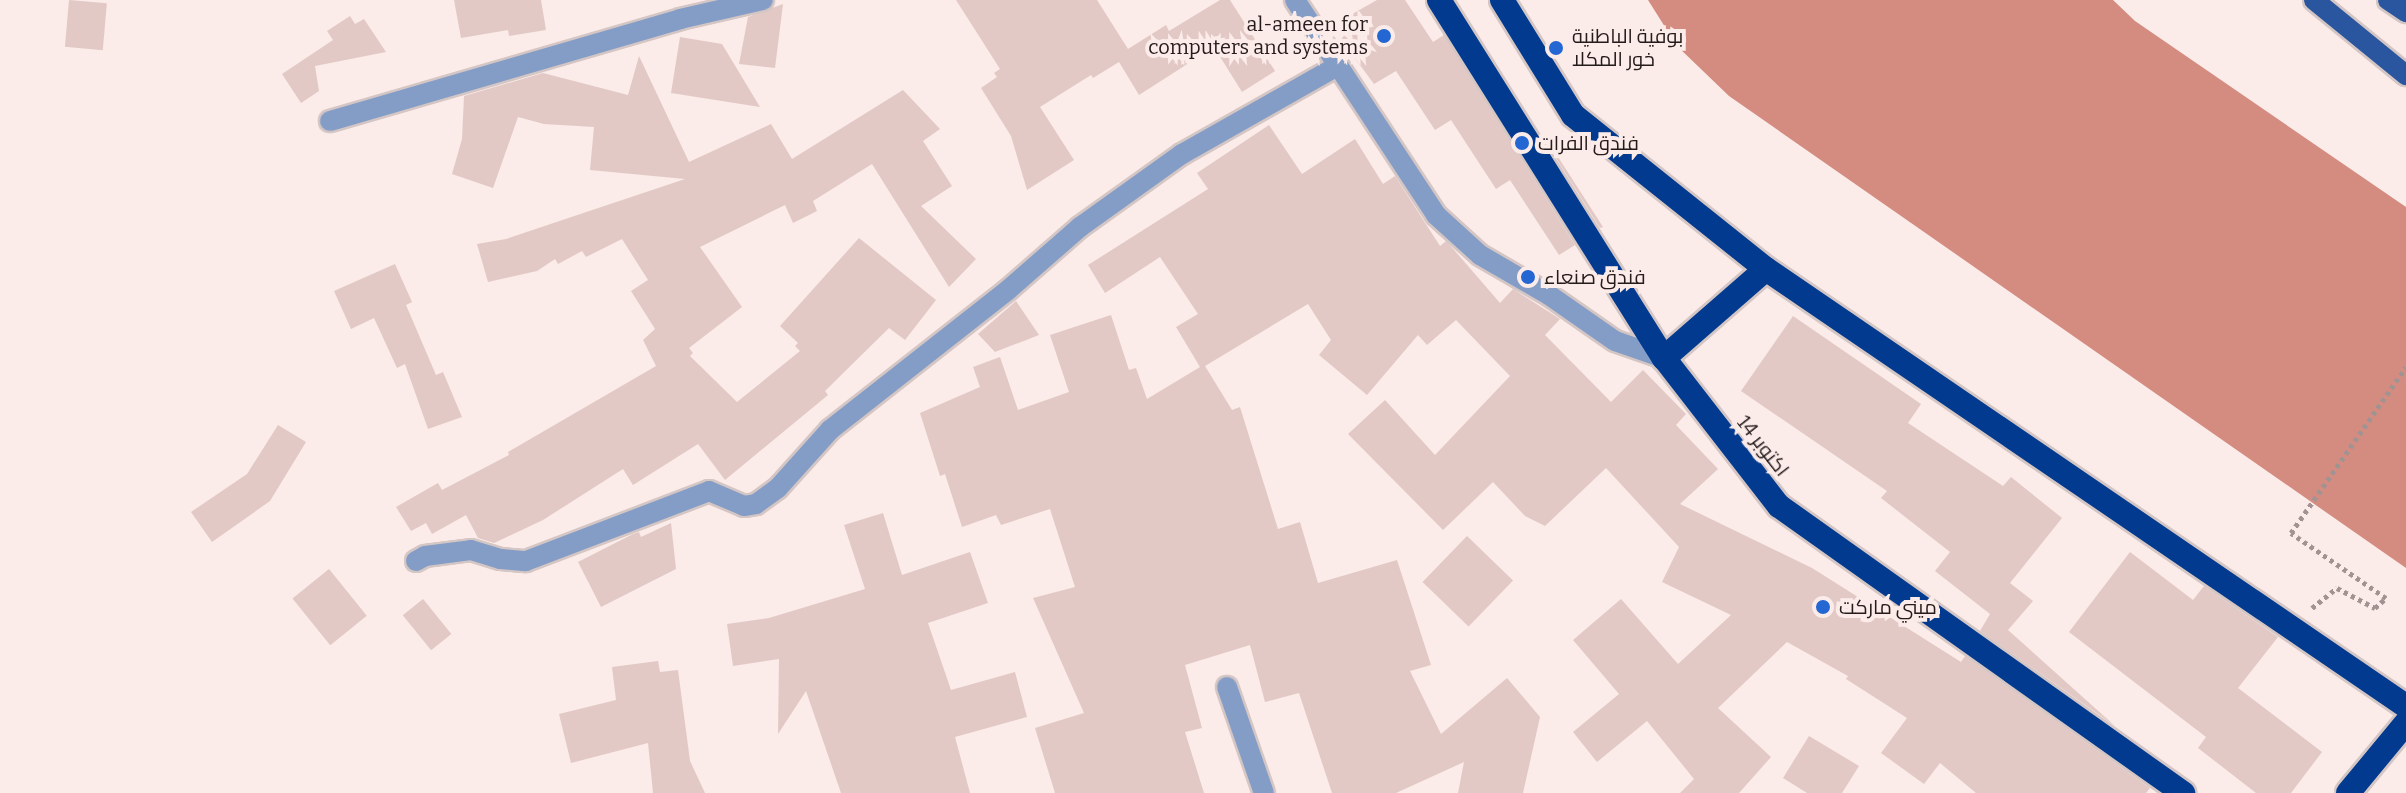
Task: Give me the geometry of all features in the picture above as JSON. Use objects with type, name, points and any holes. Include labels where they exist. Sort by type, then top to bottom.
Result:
[{"type":"highway","name":"14 اكتوبر","points":[[1439,0],[1664,358],[1779,506],[2183,793]]},
{"type":"highway","points":[[1502,0],[1573,115],[1766,269],[2406,706]]},
{"type":"highway","points":[[1664,358],[1766,269]]},
{"type":"highway","points":[[2348,793],[2406,723]]},
{"type":"main road","points":[[2314,0],[2406,75]]},
{"type":"main road","points":[[2388,0],[2406,12]]},
{"type":"street","points":[[330,121],[680,19],[763,0]]},
{"type":"street","points":[[1295,0],[1336,67],[1436,215],[1480,255],[1549,295],[1615,341],[1664,358]]},
{"type":"street","points":[[416,561],[425,556],[471,550],[501,559],[526,561],[709,491],[744,506],[756,504],[778,488],[830,430],[1008,290],[1080,227],[1182,154],[1336,67]]},
{"type":"street","points":[[1227,687],[1264,793]]},
{"type":"path","points":[[2289,626],[2337,588],[2375,608],[2386,598],[2291,533],[2406,367]]},
{"type":"shaded area","points":[[1648,0],[2113,0],[2135,21],[2406,207],[2406,568],[1729,96],[1677,46]]},
{"type":"building","points":[[69,0],[107,3],[103,50],[65,47]]},
{"type":"building","points":[[454,0],[541,0],[546,30],[509,36],[508,30],[461,38]]},
{"type":"building","points":[[956,0],[1097,0],[1128,49],[1166,25],[1169,31],[1220,0],[1230,0],[1275,71],[1242,92],[1214,47],[1139,95],[1119,62],[1093,78],[1091,75],[1040,107],[1074,160],[1027,190],[1011,136],[981,88],[997,77],[994,73],[1000,69]]},
{"type":"building","points":[[1377,0],[1405,0],[1433,42],[1444,35],[1575,245],[1559,255],[1510,180],[1496,189],[1451,120],[1435,130],[1396,71],[1374,84],[1331,26]]},
{"type":"building","points":[[783,4],[775,68],[739,64],[748,17]]},
{"type":"building","points":[[350,16],[355,24],[364,19],[386,52],[315,66],[319,91],[301,103],[282,74],[333,40],[327,31]]},
{"type":"building","points":[[680,37],[722,44],[760,107],[671,93]]},
{"type":"building","points":[[639,56],[689,162],[771,124],[792,159],[903,90],[940,129],[923,141],[952,186],[921,206],[976,259],[949,287],[872,164],[813,201],[817,211],[793,223],[785,205],[700,247],[742,307],[689,348],[693,353],[690,356],[737,402],[800,351],[795,346],[798,343],[780,326],[859,238],[936,300],[905,340],[889,328],[825,391],[828,395],[725,480],[698,444],[633,485],[623,469],[543,520],[494,543],[478,538],[466,515],[432,534],[426,523],[411,531],[396,507],[438,483],[442,490],[509,455],[508,452],[656,366],[643,340],[655,329],[631,291],[648,280],[622,239],[586,257],[582,251],[558,264],[555,259],[537,271],[488,282],[477,244],[506,239],[685,179],[590,170],[594,127],[544,124],[518,117],[493,188],[452,174],[462,139],[464,96],[543,73],[628,95]]},
{"type":"building","points":[[1269,125],[1302,174],[1355,139],[1383,184],[1395,176],[1440,246],[1446,241],[1500,303],[1513,289],[1560,319],[1545,335],[1611,402],[1643,370],[1686,414],[1676,425],[1718,469],[1680,504],[1812,568],[1961,662],[1965,656],[2150,788],[2146,793],[1976,793],[1940,763],[1924,784],[1881,753],[1907,718],[1846,679],[1848,676],[1787,642],[1718,708],[1771,757],[1739,793],[1680,793],[1694,779],[1647,721],[1597,762],[1573,732],[1619,694],[1573,640],[1621,599],[1678,664],[1731,615],[1662,582],[1679,547],[1606,468],[1545,526],[1525,516],[1493,482],[1443,530],[1348,434],[1385,400],[1435,455],[1510,376],[1456,320],[1427,345],[1418,335],[1367,395],[1319,355],[1331,340],[1308,304],[1205,366],[1232,410],[1240,407],[1278,529],[1300,522],[1318,583],[1397,560],[1431,665],[1410,671],[1441,734],[1507,678],[1540,717],[1523,793],[1458,793],[1464,762],[1396,793],[1332,793],[1299,693],[1265,702],[1250,645],[1185,665],[1202,728],[1185,732],[1204,793],[1055,793],[1035,728],[1084,713],[1033,598],[1075,587],[1050,509],[1001,525],[996,515],[962,527],[945,474],[940,476],[920,413],[980,387],[973,367],[1000,357],[1018,410],[1069,392],[1050,335],[1111,315],[1129,370],[1136,368],[1147,399],[1200,367],[1176,327],[1198,314],[1160,257],[1105,293],[1088,265],[1208,189],[1197,173]]},
{"type":"building","points":[[1558,157],[1603,227],[1600,228]]},
{"type":"building","points":[[395,264],[412,302],[406,305],[436,375],[443,372],[462,417],[428,429],[405,364],[397,368],[374,318],[351,329],[334,291]]},
{"type":"building","points":[[1016,301],[1039,335],[995,352],[978,334]]},
{"type":"building","points":[[1793,316],[1921,404],[1908,423],[2003,486],[2011,477],[2062,518],[2010,583],[2033,601],[2008,630],[2115,726],[1980,631],[1990,614],[1935,571],[1950,552],[1881,498],[1887,491],[1741,391]]},
{"type":"building","points":[[278,425],[306,442],[270,501],[212,542],[191,512],[247,474]]},
{"type":"building","points":[[883,513],[902,575],[970,552],[988,603],[928,623],[951,690],[1015,672],[1027,717],[955,737],[970,793],[841,793],[806,691],[778,734],[779,659],[733,666],[727,624],[769,618],[865,589],[844,525]]},
{"type":"building","points":[[671,523],[676,569],[601,607],[578,562],[633,534],[639,532],[641,537]]},
{"type":"building","points":[[1467,536],[1513,580],[1469,626],[1423,582]]},
{"type":"building","points":[[2130,552],[2193,600],[2204,586],[2278,637],[2238,688],[2322,752],[2291,793],[2256,793],[2198,748],[2206,737],[2069,632]]},
{"type":"building","points":[[329,569],[367,616],[330,645],[292,599]]},
{"type":"building","points":[[423,599],[451,634],[431,650],[403,615]]},
{"type":"building","points":[[658,661],[660,672],[678,670],[690,761],[705,793],[653,793],[648,743],[571,763],[559,714],[616,700],[612,667]]},
{"type":"building","points":[[1809,736],[1859,766],[1842,793],[1807,793],[1783,778]]},
{"type":"place","name":"al-ameen for computers and systems","points":[[1384,36]]},
{"type":"place","name":"بوفية الباطنية خور المكلا","points":[[1556,48]]},
{"type":"place","name":"فندق الفرات","points":[[1522,143]]},
{"type":"place","name":"فندق صنعاء","points":[[1528,277]]},
{"type":"place","name":"ميني ماركت","points":[[1823,607]]}]
